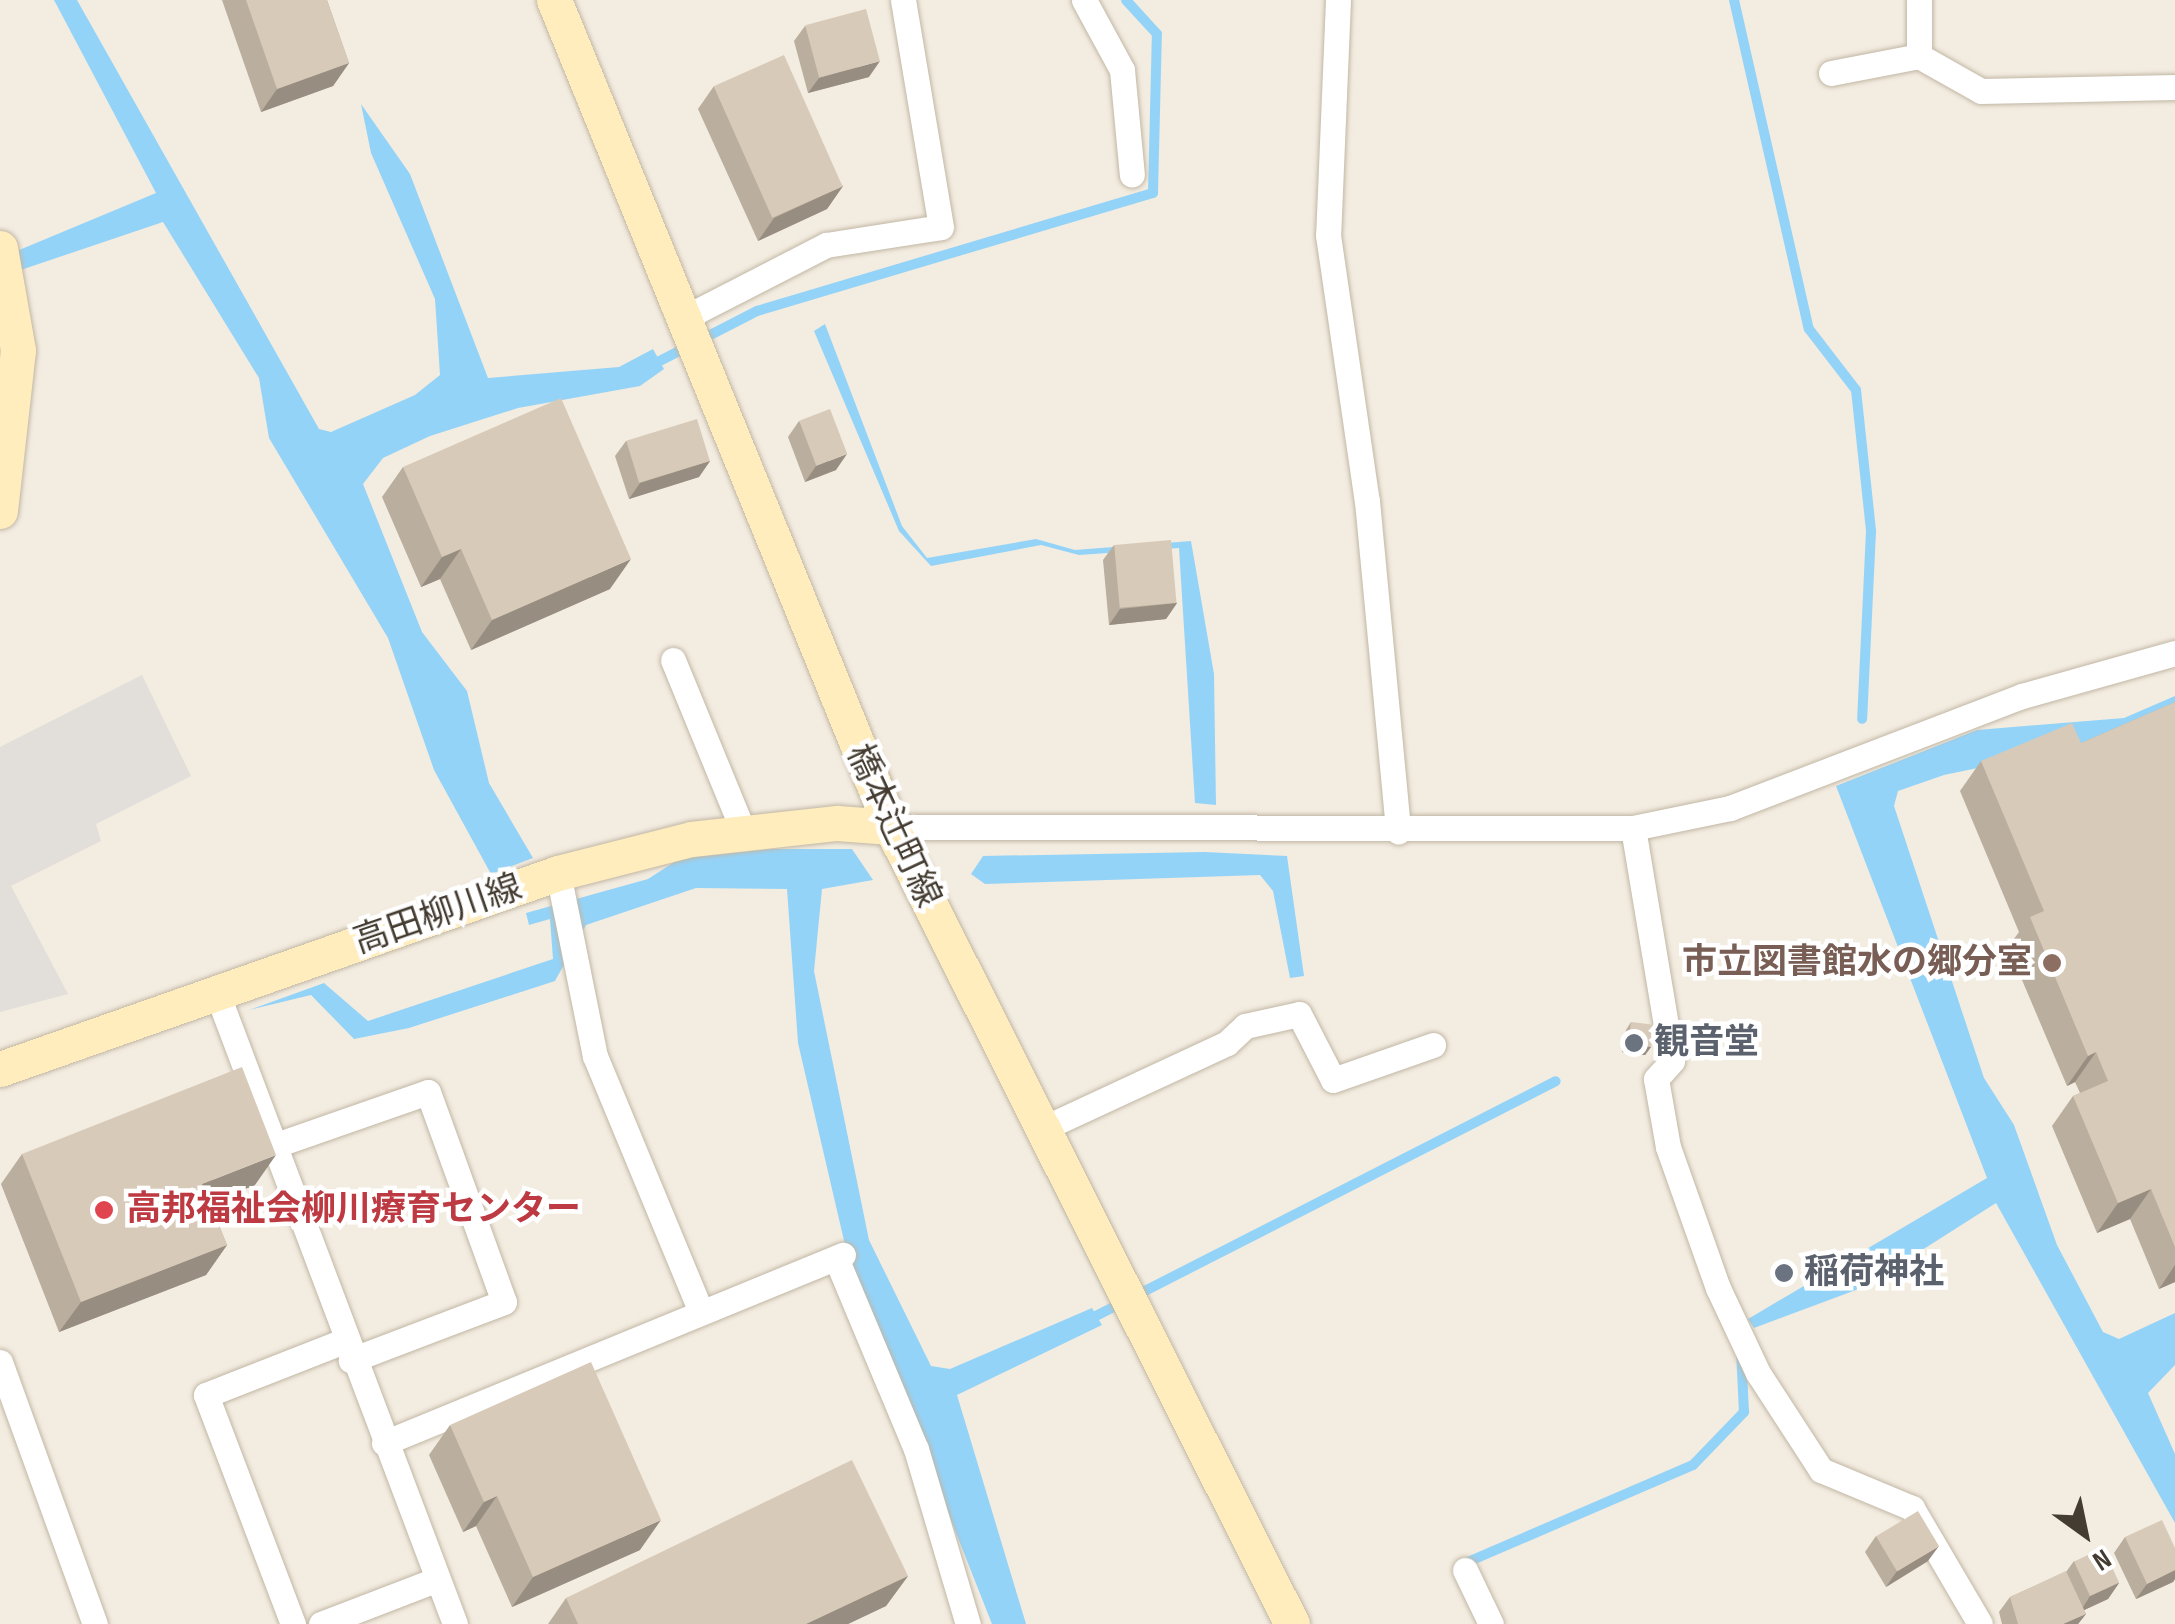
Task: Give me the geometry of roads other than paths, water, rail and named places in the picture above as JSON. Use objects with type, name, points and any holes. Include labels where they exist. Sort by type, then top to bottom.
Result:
[{"type":"main road","name":"橋本辻町線","points":[[554,0],[891,827],[1290,1623]]},
{"type":"main road","points":[[0,248],[18,350],[0,511]]},
{"type":"main road","name":"高田柳川線","points":[[0,1069],[217,992],[744,833],[891,827]]},
{"type":"street","points":[[684,318],[826,245],[940,227],[903,0]]},
{"type":"street","points":[[1084,0],[1122,70],[1132,175]]},
{"type":"street","points":[[1338,0],[1328,236],[1367,501],[1398,832]]},
{"type":"street","points":[[1919,0],[1920,56]]},
{"type":"street","points":[[1831,73],[1920,56],[1981,92],[2175,86]]},
{"type":"street","points":[[891,827],[1398,832],[1632,828],[1730,808],[2022,696],[2175,653]]},
{"type":"street","points":[[672,660],[744,833]]},
{"type":"street","points":[[1632,828],[1672,1061],[1656,1079],[1668,1148],[1758,1374],[1821,1470],[1912,1508],[1980,1624]]},
{"type":"street","points":[[560,886],[569,962],[595,1056],[700,1309]]},
{"type":"street","points":[[217,992],[348,1350],[456,1624]]},
{"type":"street","points":[[1042,1130],[1227,1043],[1246,1026],[1299,1014],[1333,1080],[1433,1045]]},
{"type":"street","points":[[273,1146],[428,1092],[504,1302],[206,1395],[293,1624]]},
{"type":"street","points":[[384,1443],[700,1309],[840,1257],[916,1449],[968,1624]]},
{"type":"street","points":[[0,1362],[95,1624]]},
{"type":"street","points":[[1466,1570],[1491,1624]]},
{"type":"street","points":[[321,1624],[438,1579]]},
{"type":"water","points":[[54,0],[77,0],[319,429],[331,432],[415,395],[440,375],[435,299],[371,153],[361,104],[410,174],[488,378],[619,367],[653,349],[664,369],[640,386],[518,408],[430,436],[383,458],[363,484],[422,632],[467,691],[489,783],[533,858],[491,874],[434,770],[388,638],[269,438],[259,378],[163,222],[0,277],[0,258],[156,193]]},
{"type":"water","points":[[825,324],[902,526],[927,558],[1036,539],[1075,550],[1191,541],[1214,674],[1216,805],[1195,803],[1179,548],[1079,555],[1041,545],[931,566],[899,531],[814,331]]},
{"type":"water","points":[[2175,696],[2175,727],[1944,775],[1898,791],[1894,806],[1984,1078],[2014,1125],[2057,1245],[2103,1332],[2119,1339],[2175,1313],[2175,1365],[2148,1393],[2175,1454],[2175,1523],[1996,1203],[1864,1287],[1754,1328],[1748,1319],[1987,1178],[1836,786],[1977,730],[2124,718]]},
{"type":"water","points":[[772,849],[852,849],[873,880],[822,889],[814,971],[869,1240],[931,1366],[950,1369],[1092,1308],[1102,1325],[957,1395],[1026,1624],[992,1624],[849,1262],[798,1043],[787,889],[696,888],[586,925],[555,981],[409,1028],[354,1039],[311,995],[249,1010],[324,983],[368,1021],[553,959],[550,919],[529,925],[526,913],[648,879],[679,859]]},
{"type":"water","points":[[1205,852],[1287,856],[1304,976],[1290,978],[1273,891],[1260,875],[985,884],[971,874],[983,856]]},
{"type":"waterway","points":[[648,367],[757,311],[1153,193],[1157,34],[1126,0]]},
{"type":"waterway","points":[[1734,0],[1809,329],[1856,390],[1871,531],[1862,719]]},
{"type":"waterway","points":[[1088,1320],[1556,1081]]},
{"type":"waterway","points":[[1463,1564],[1693,1465],[1744,1412],[1741,1351]]},
{"type":"place","name":"市立図書館水の郷分室","points":[[2052,963]]},
{"type":"place","name":"観音堂","points":[[1634,1043]]},
{"type":"place","name":"高邦福祉会柳川療育センター","points":[[104,1210]]},
{"type":"place","name":"稲荷神社","points":[[1784,1273]]}]
